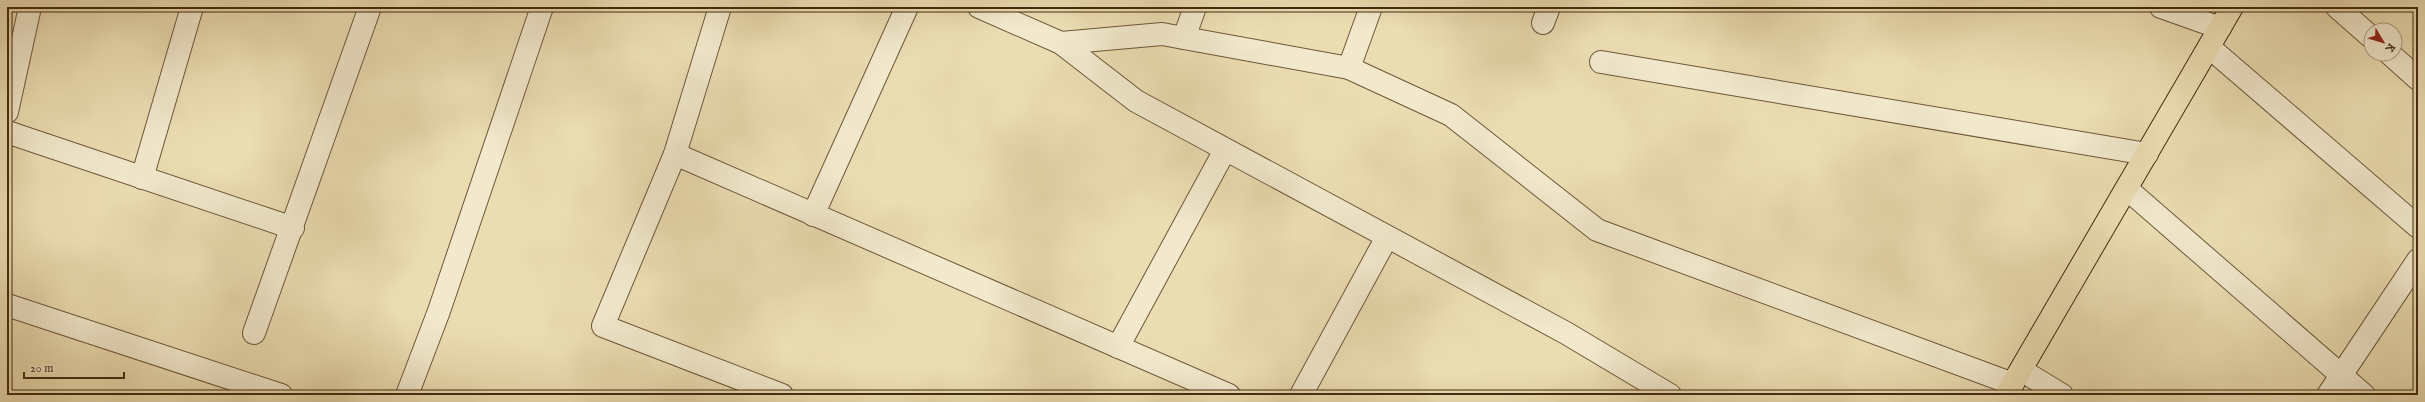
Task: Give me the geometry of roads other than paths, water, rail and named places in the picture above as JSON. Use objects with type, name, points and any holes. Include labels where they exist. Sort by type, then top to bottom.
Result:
[{"type":"main road","points":[[2013,383],[2232,7]]},
{"type":"street","points":[[7,112],[30,7]]},
{"type":"street","points":[[142,178],[192,7]]},
{"type":"street","points":[[254,333],[293,228],[370,7]]},
{"type":"street","points":[[407,395],[439,311],[542,7]]},
{"type":"street","points":[[720,7],[675,154],[603,326],[782,395]]},
{"type":"street","points":[[813,215],[907,7]]},
{"type":"street","points":[[980,7],[1061,43],[1136,102],[1566,333],[1670,395]]},
{"type":"street","points":[[1184,38],[1195,7]]},
{"type":"street","points":[[1349,68],[1371,7]]},
{"type":"street","points":[[2161,7],[2220,28]]},
{"type":"street","points":[[2337,7],[2363,31]]},
{"type":"street","points":[[1061,43],[1162,34],[1349,68],[1451,115],[1597,230],[2013,383],[2062,395]]},
{"type":"street","points":[[2209,47],[2418,227]]},
{"type":"street","points":[[1602,62],[2147,154]]},
{"type":"street","points":[[2399,62],[2418,79]]},
{"type":"street","points":[[7,132],[293,228]]},
{"type":"street","points":[[1118,347],[1225,150]]},
{"type":"street","points":[[675,154],[1229,395]]},
{"type":"street","points":[[2127,189],[2364,395]]},
{"type":"street","points":[[1301,395],[1387,237]]},
{"type":"street","points":[[2328,395],[2418,260]]},
{"type":"street","points":[[7,305],[281,395]]}]
